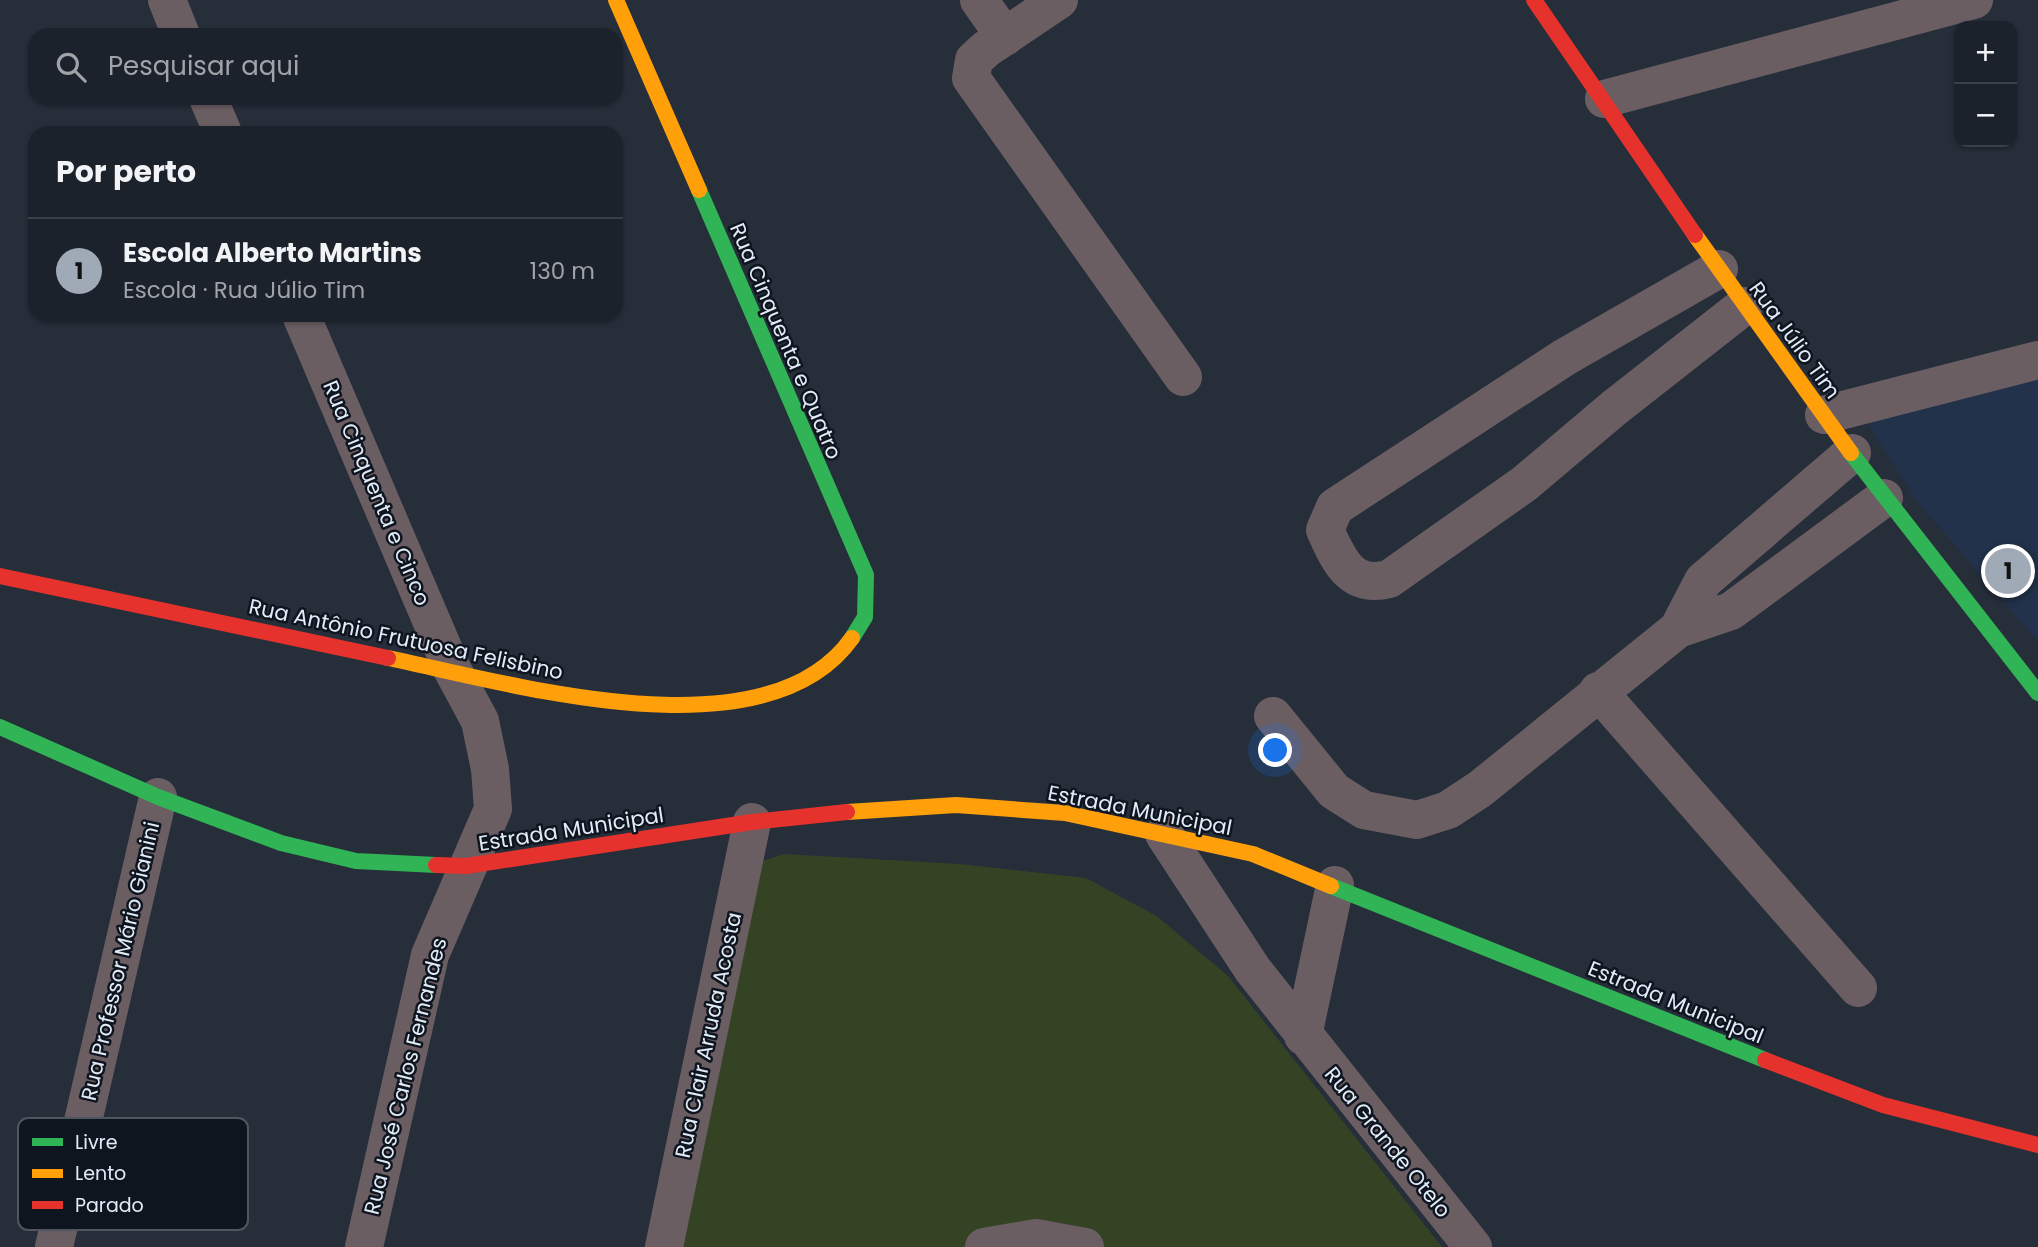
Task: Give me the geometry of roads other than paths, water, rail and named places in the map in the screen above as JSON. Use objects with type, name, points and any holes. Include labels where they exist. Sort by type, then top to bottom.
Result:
[{"type":"street","points":[[167,0],[178,28]]},
{"type":"street","name":"Rua Cinquenta e Quatro","points":[[616,0],[866,575],[865,620],[838,659],[804,683]]},
{"type":"street","points":[[979,0],[1005,37]]},
{"type":"street","points":[[1059,0],[974,60],[971,78],[1183,377]]},
{"type":"street","name":"Rua Júlio Tim","points":[[1534,0],[1744,306],[1884,498],[2038,693]]},
{"type":"street","points":[[1604,99],[1861,14],[1974,0]]},
{"type":"street","points":[[211,105],[220,126]]},
{"type":"street","points":[[1719,269],[1565,358],[1335,507],[1325,530],[1336,554],[1355,578],[1366,581],[1389,579],[1524,484],[1614,408],[1744,306]]},
{"type":"street","name":"Rua Cinquenta e Cinco","points":[[304,322],[452,669],[480,721],[490,769],[493,809],[466,866]]},
{"type":"street","points":[[1824,415],[2038,360]]},
{"type":"street","points":[[1678,629],[1703,581],[1852,453]]},
{"type":"street","points":[[1273,716],[1334,791],[1364,810],[1417,820],[1448,810],[1480,789],[1678,629],[1731,611],[1884,498]]},
{"type":"street","name":"Rua Antônio Frutuosa Felisbino","points":[[0,576],[452,669],[569,696],[659,705],[731,703],[804,683]]},
{"type":"street","points":[[1598,691],[1858,988]]},
{"type":"street","name":"Estrada Municipal","points":[[0,727],[158,797],[281,843],[356,861],[466,866],[752,822],[862,810],[956,805],[1065,813],[1253,854],[1699,1035],[1883,1105],[2038,1144]]},
{"type":"street","name":"Rua Professor Mário Gianini","points":[[84,1118],[158,797]]},
{"type":"street","name":"Rua Clair Arruda Acosta","points":[[664,1247],[752,822]]},
{"type":"street","name":"Rua Grande Otelo","points":[[1164,834],[1253,970],[1303,1037],[1473,1247]]},
{"type":"street","name":"Rua José Carlos Fernandes","points":[[364,1247],[430,955],[466,866]]},
{"type":"street","points":[[1303,1037],[1335,886]]},
{"type":"street","points":[[984,1247],[1003,1241],[1036,1238],[1085,1247]]},
{"type":"place","name":"Escola Alberto Martins","points":[[2008,571]]}]
